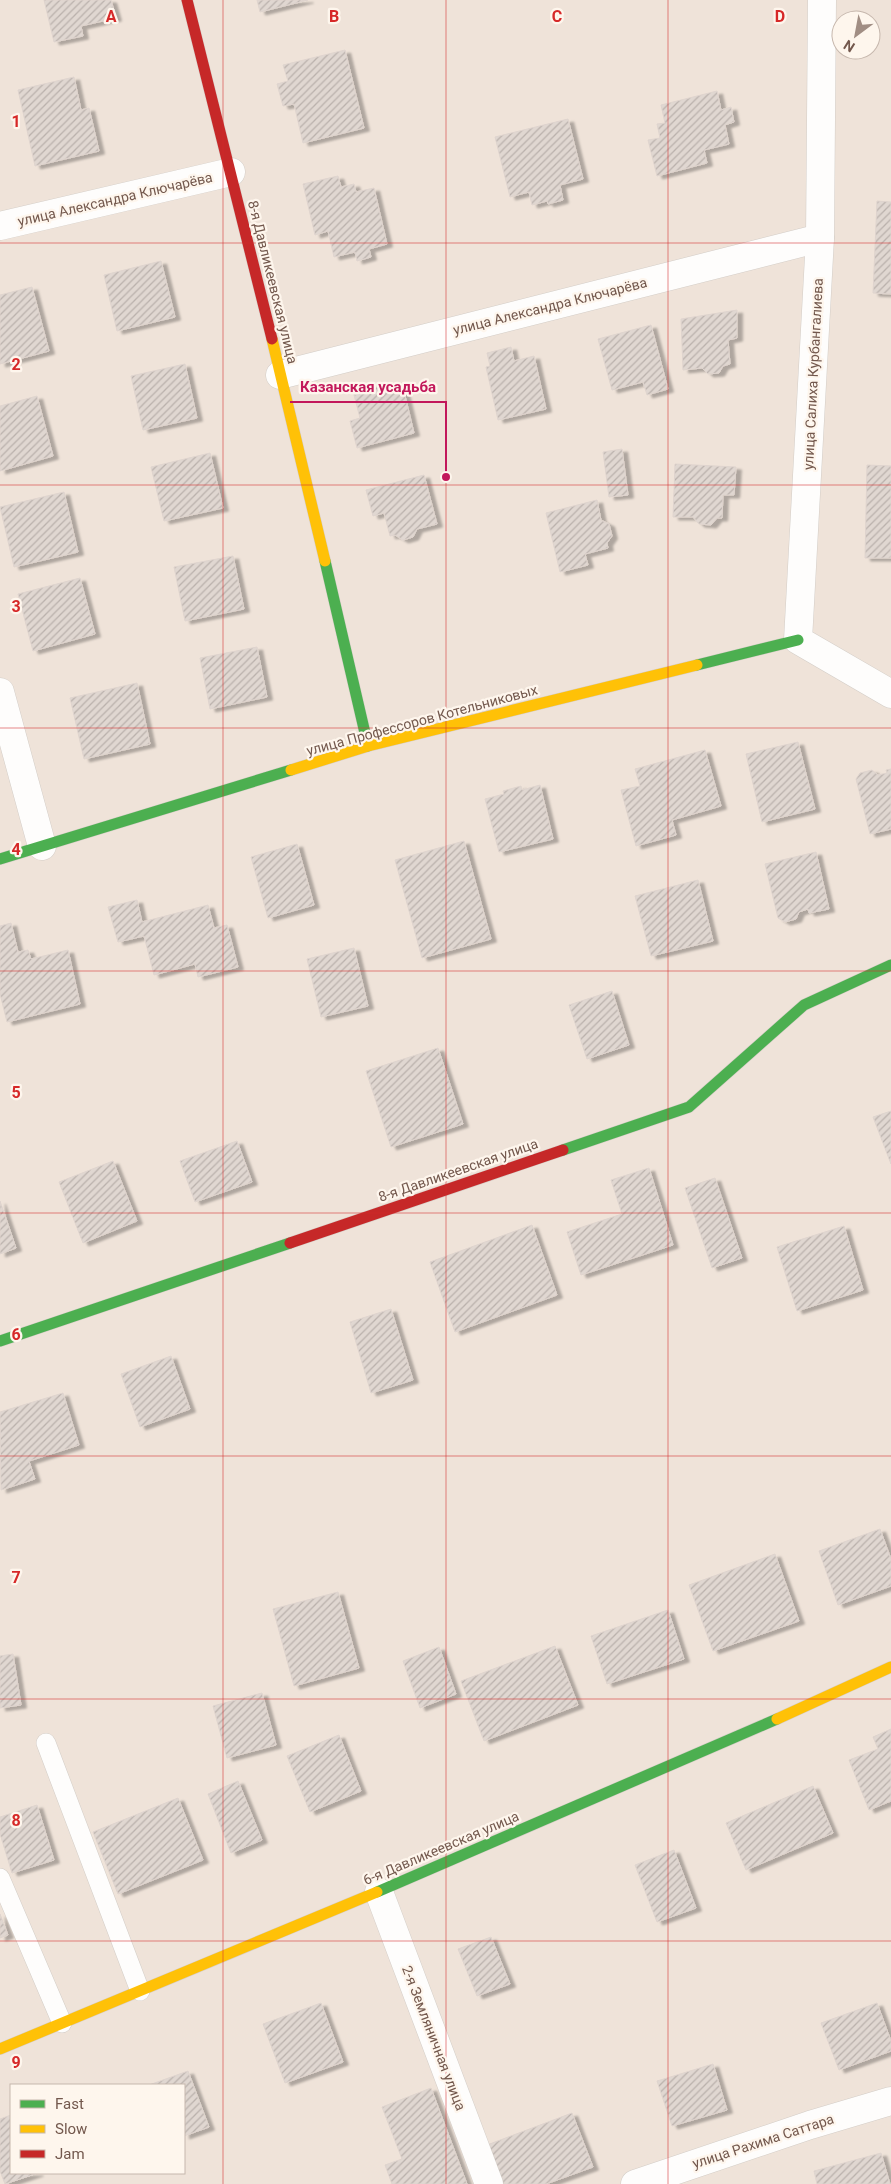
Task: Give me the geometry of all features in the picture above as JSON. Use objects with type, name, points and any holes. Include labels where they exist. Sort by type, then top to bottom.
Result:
[{"type":"street","name":"8-я Давликеевская улица","points":[[187,0],[231,172],[368,746]]},
{"type":"street","name":"улица Салиха Курбангалиева","points":[[798,640],[820,238],[822,0]]},
{"type":"street","name":"улица Александра Ключарёва","points":[[0,226],[231,172]]},
{"type":"street","name":"улица Александра Ключарёва","points":[[280,375],[820,238]]},
{"type":"street","points":[[798,640],[891,694]]},
{"type":"street","name":"улица Профессоров Котельниковых","points":[[0,859],[368,746],[798,640]]},
{"type":"street","points":[[0,692],[42,846]]},
{"type":"street","name":"8-я Давликеевская улица","points":[[0,1342],[689,1108],[804,1005],[891,965]]},
{"type":"street","name":"6-я Давликеевская улица","points":[[0,2049],[379,1892],[891,1667]]},
{"type":"street","name":"2-я Земляничная улица","points":[[379,1892],[489,2184]]},
{"type":"street","name":"улица Рахима Саттара","points":[[635,2184],[891,2100]]},
{"type":"lane","points":[[46,1743],[140,1991]]},
{"type":"lane","points":[[0,1878],[62,2023]]},
{"type":"shaded area","points":[[0,0],[891,0],[891,2184],[0,2184]]},
{"type":"building","points":[[44,0],[111,0],[116,18],[81,26],[83,36],[54,42]]},
{"type":"building","points":[[257,0],[308,0],[260,12]]},
{"type":"building","points":[[345,50],[364,128],[303,143],[294,104],[283,106],[277,84],[288,81],[283,65]]},
{"type":"building","points":[[74,77],[81,110],[89,108],[99,151],[35,166],[18,90]]},
{"type":"building","points":[[717,91],[721,110],[731,107],[734,122],[725,125],[729,144],[704,150],[707,163],[657,176],[648,140],[660,138],[657,124],[665,123],[661,105]]},
{"type":"building","points":[[568,119],[583,179],[560,185],[563,200],[548,204],[547,201],[532,205],[529,192],[510,197],[495,137]]},
{"type":"building","points":[[338,176],[341,187],[354,184],[356,192],[374,188],[387,244],[369,249],[371,257],[357,261],[355,252],[334,257],[328,231],[315,235],[303,184]]},
{"type":"building","points":[[877,201],[891,202],[891,294],[873,293]]},
{"type":"building","points":[[161,261],[175,317],[117,331],[104,275]]},
{"type":"building","points":[[32,287],[49,351],[0,364],[0,295]]},
{"type":"building","points":[[737,310],[737,338],[728,340],[730,364],[723,366],[719,373],[708,374],[702,368],[683,370],[681,319]]},
{"type":"building","points":[[651,325],[668,389],[647,395],[643,382],[612,390],[598,339]]},
{"type":"building","points":[[511,347],[514,361],[534,356],[546,409],[498,420],[486,367],[490,366],[487,353]]},
{"type":"building","points":[[185,364],[197,418],[143,430],[131,376]]},
{"type":"building","points":[[376,383],[382,388],[402,383],[414,433],[357,448],[350,421],[360,418],[354,395],[360,394],[363,386]]},
{"type":"building","points":[[37,396],[53,456],[0,471],[0,406]]},
{"type":"building","points":[[622,449],[628,495],[609,497],[603,452]]},
{"type":"building","points":[[210,453],[223,508],[164,521],[151,467]]},
{"type":"building","points":[[675,464],[736,467],[734,495],[723,495],[722,518],[717,518],[711,525],[699,524],[693,517],[673,517]]},
{"type":"building","points":[[867,465],[891,466],[891,558],[865,558]]},
{"type":"building","points":[[424,475],[437,524],[417,529],[413,537],[403,540],[395,535],[390,536],[384,513],[373,516],[366,490]]},
{"type":"building","points":[[64,492],[78,552],[14,567],[0,507]]},
{"type":"building","points":[[597,500],[601,520],[609,524],[612,536],[607,543],[608,548],[585,554],[588,565],[560,572],[546,513]]},
{"type":"building","points":[[233,556],[244,609],[185,621],[174,567]]},
{"type":"building","points":[[80,578],[95,634],[33,651],[18,594]]},
{"type":"building","points":[[257,647],[267,697],[210,709],[200,658]]},
{"type":"building","points":[[137,683],[150,744],[84,759],[70,698]]},
{"type":"building","points":[[798,742],[815,809],[762,822],[746,754]]},
{"type":"building","points":[[705,750],[721,806],[672,820],[676,835],[636,846],[621,790],[640,786],[635,769]]},
{"type":"building","points":[[891,769],[891,829],[870,834],[856,779],[860,773],[872,770],[878,775],[887,773],[886,770]]},
{"type":"building","points":[[540,785],[553,839],[499,852],[485,799],[504,794],[503,791],[521,786],[522,790]]},
{"type":"building","points":[[464,841],[491,939],[422,958],[395,860]]},
{"type":"building","points":[[297,844],[314,905],[268,918],[251,857]]},
{"type":"building","points":[[816,852],[829,909],[809,913],[808,909],[799,912],[796,919],[785,922],[778,918],[765,864]]},
{"type":"building","points":[[698,880],[713,941],[651,956],[635,896]]},
{"type":"building","points":[[137,900],[142,922],[208,905],[214,928],[227,925],[238,967],[198,977],[195,964],[154,975],[144,936],[118,942],[108,907]]},
{"type":"building","points":[[11,923],[18,952],[28,950],[31,959],[68,950],[80,1004],[7,1022],[0,994],[0,926]]},
{"type":"building","points":[[354,948],[368,1006],[321,1017],[307,959]]},
{"type":"building","points":[[612,991],[629,1045],[587,1059],[569,1005]]},
{"type":"building","points":[[438,1048],[463,1124],[391,1147],[366,1071]]},
{"type":"building","points":[[891,1111],[891,1164],[873,1117]]},
{"type":"building","points":[[237,1141],[252,1182],[195,1202],[180,1161]]},
{"type":"building","points":[[113,1161],[137,1221],[83,1243],[59,1182]]},
{"type":"building","points":[[649,1168],[673,1245],[581,1275],[567,1232],[622,1214],[611,1180]]},
{"type":"building","points":[[715,1178],[742,1258],[712,1268],[685,1188]]},
{"type":"building","points":[[0,1201],[16,1248],[0,1254]]},
{"type":"building","points":[[532,1225],[557,1295],[455,1332],[430,1262]]},
{"type":"building","points":[[844,1226],[863,1290],[797,1311],[777,1247]]},
{"type":"building","points":[[391,1309],[413,1380],[371,1393],[350,1322]]},
{"type":"building","points":[[171,1356],[190,1409],[140,1427],[121,1374]]},
{"type":"building","points":[[63,1393],[79,1445],[29,1461],[35,1479],[1,1490],[0,1412]]},
{"type":"building","points":[[880,1529],[891,1559],[891,1586],[838,1605],[819,1551]]},
{"type":"building","points":[[775,1554],[799,1621],[713,1651],[689,1585]]},
{"type":"building","points":[[338,1592],[359,1668],[294,1686],[273,1609]]},
{"type":"building","points":[[668,1610],[684,1659],[607,1684],[591,1636]]},
{"type":"building","points":[[555,1646],[578,1705],[484,1741],[461,1681]]},
{"type":"building","points":[[439,1647],[456,1694],[420,1708],[403,1661]]},
{"type":"building","points":[[13,1654],[21,1705],[0,1708],[0,1656]]},
{"type":"building","points":[[262,1693],[276,1745],[227,1758],[213,1706]]},
{"type":"building","points":[[891,1729],[891,1801],[869,1810],[849,1760],[878,1749],[873,1737]]},
{"type":"building","points":[[339,1735],[361,1791],[310,1812],[287,1756]]},
{"type":"building","points":[[238,1781],[262,1840],[231,1853],[208,1794]]},
{"type":"building","points":[[813,1786],[833,1833],[746,1870],[726,1823]]},
{"type":"building","points":[[178,1798],[203,1860],[118,1894],[93,1832]]},
{"type":"building","points":[[37,1805],[54,1860],[12,1873],[0,1834],[0,1817]]},
{"type":"building","points":[[674,1850],[696,1908],[657,1922],[635,1865]]},
{"type":"building","points":[[0,1914],[8,1935],[0,1938]]},
{"type":"building","points":[[491,1937],[510,1984],[477,1996],[458,1949]]},
{"type":"building","points":[[321,2003],[343,2062],[285,2083],[263,2024]]},
{"type":"building","points":[[877,2003],[891,2041],[891,2051],[839,2070],[821,2023]]},
{"type":"building","points":[[713,2064],[727,2110],[672,2126],[657,2081]]},
{"type":"building","points":[[188,2071],[209,2127],[185,2136],[185,2084],[152,2084]]},
{"type":"building","points":[[431,2088],[467,2184],[392,2184],[385,2165],[402,2159],[382,2107]]},
{"type":"building","points":[[572,2113],[593,2167],[546,2184],[502,2184],[487,2145]]},
{"type":"building","points":[[10,2115],[10,2174],[35,2174],[5,2184],[0,2171],[0,2119]]},
{"type":"building","points":[[881,2153],[890,2184],[817,2184],[814,2171]]},
{"type":"traffic: fast","points":[[325,561],[368,746]]},
{"type":"traffic: fast","points":[[697,665],[798,640]]},
{"type":"traffic: fast","points":[[0,859],[291,770]]},
{"type":"traffic: fast","points":[[563,1150],[689,1107],[804,1005],[891,965]]},
{"type":"traffic: fast","points":[[0,1341],[290,1243]]},
{"type":"traffic: fast","points":[[377,1892],[777,1719]]},
{"type":"traffic: slow","points":[[272,339],[325,561]]},
{"type":"traffic: slow","points":[[291,770],[368,746],[697,665]]},
{"type":"traffic: slow","points":[[777,1719],[891,1667]]},
{"type":"traffic: slow","points":[[0,2049],[377,1892]]},
{"type":"traffic: jam","points":[[187,0],[272,339]]},
{"type":"traffic: jam","points":[[290,1243],[563,1150]]},
{"type":"place","name":"Казанская усадьба","points":[[446,477]]}]
